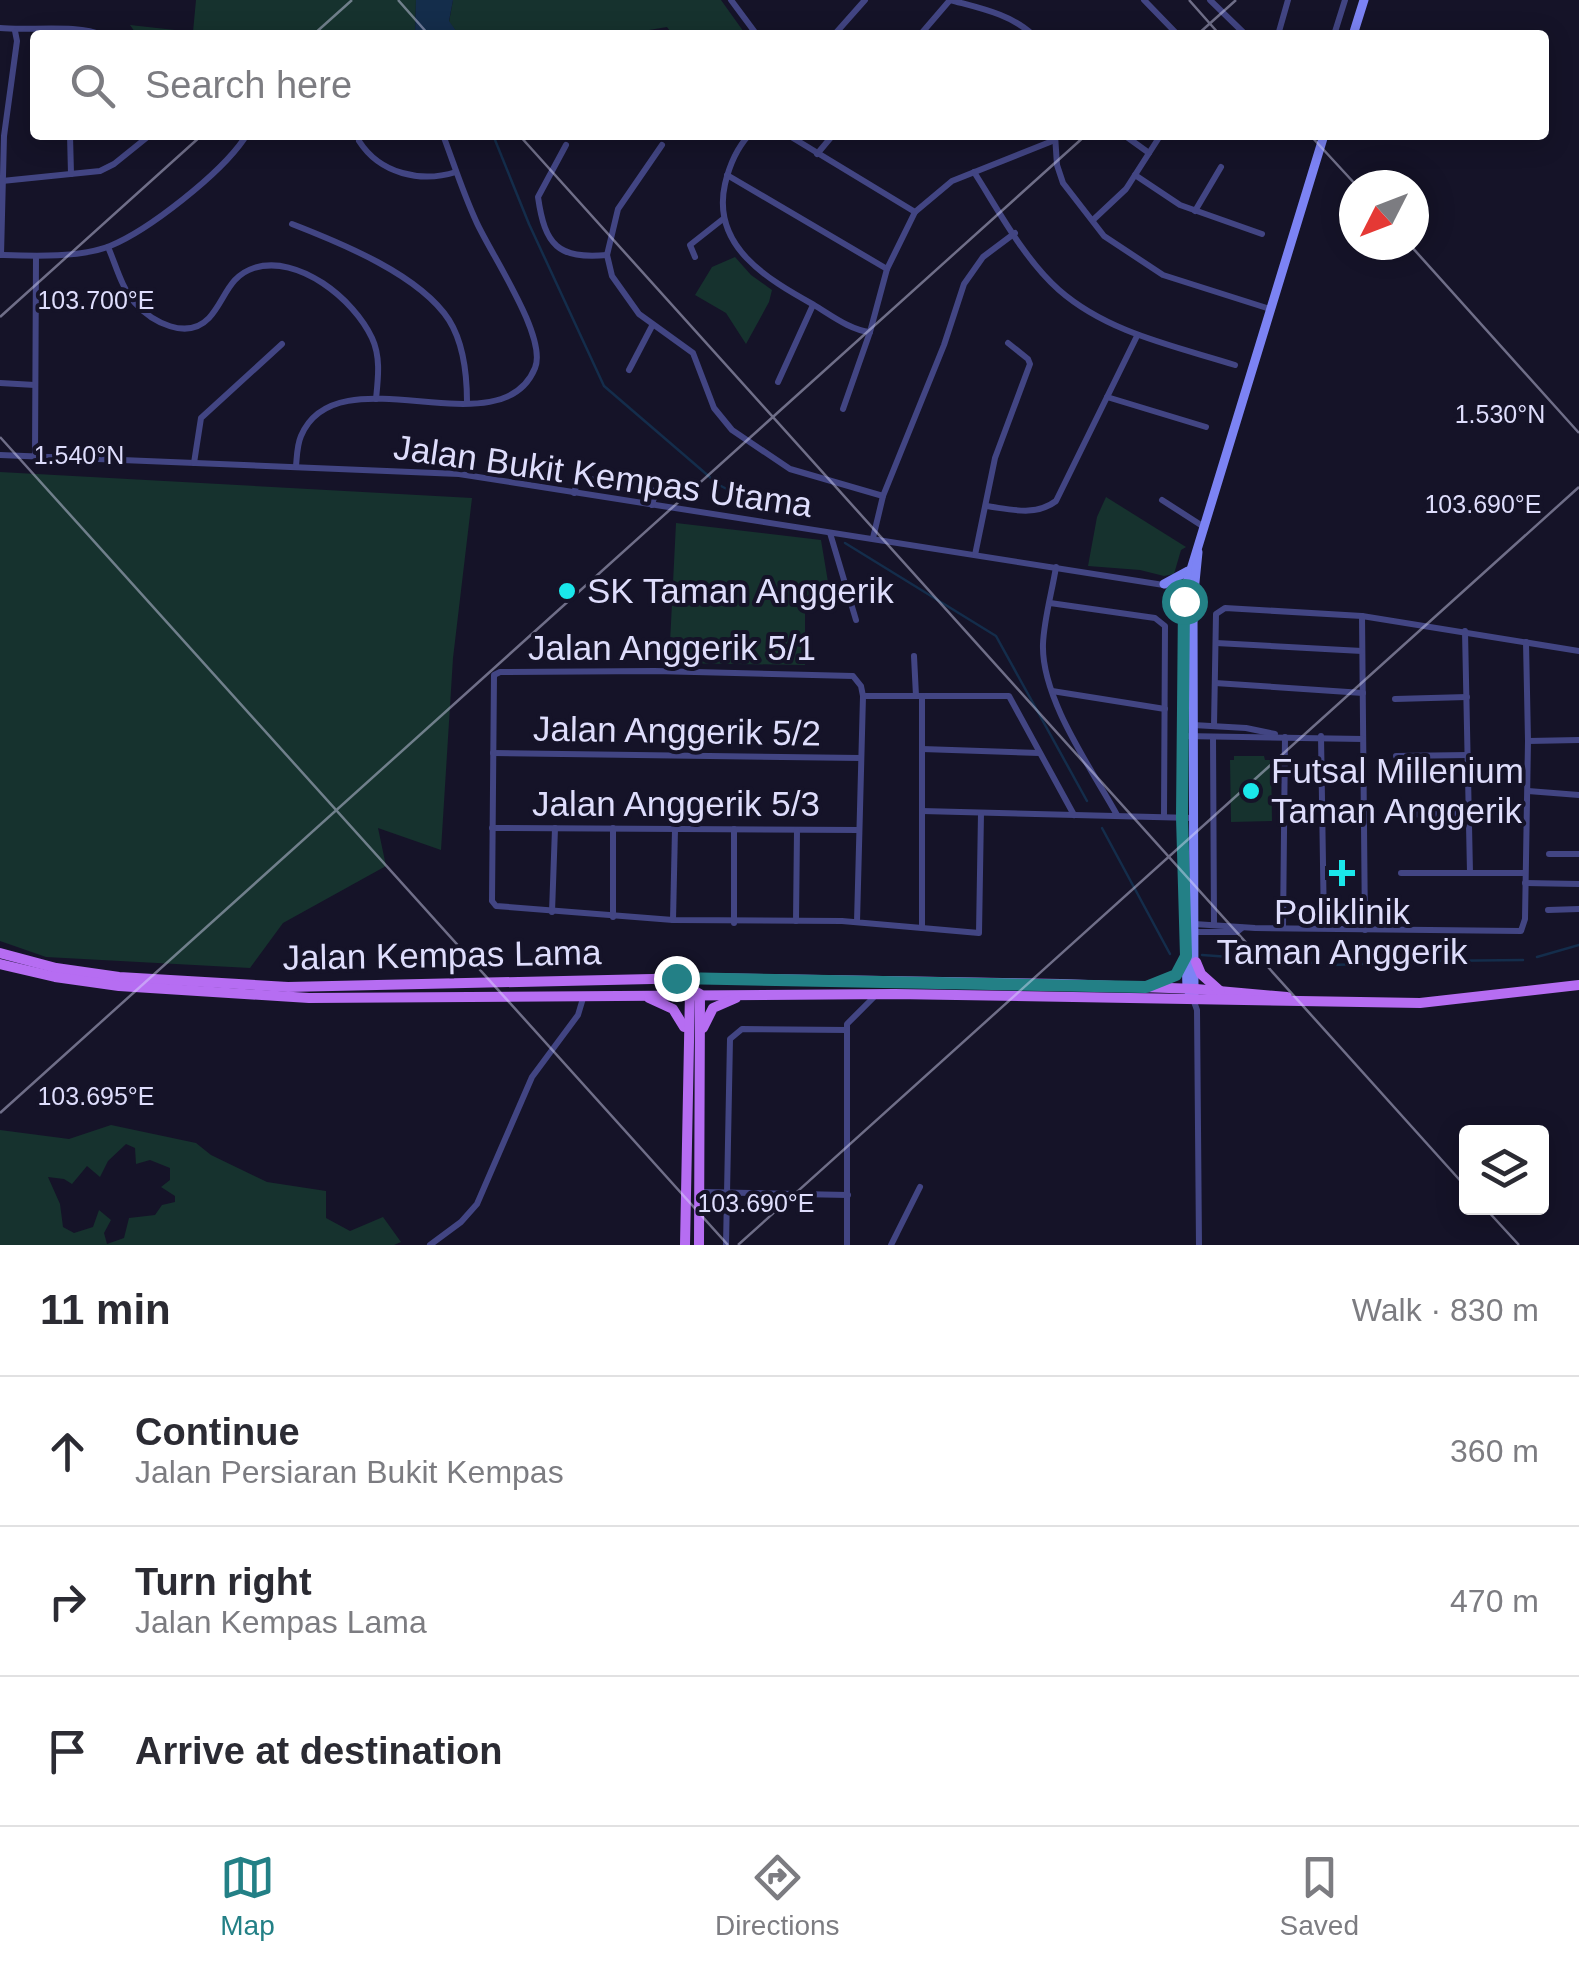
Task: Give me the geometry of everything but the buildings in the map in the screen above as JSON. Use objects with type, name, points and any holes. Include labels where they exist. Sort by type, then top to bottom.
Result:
[{"type":"main road","name":"Jalan Kempas Lama","points":[[0,953],[56,968],[119,977],[288,987],[743,978],[1146,987],[1277,1002],[1420,1003],[1579,985]]},
{"type":"main road","points":[[1146,987],[1176,975],[1191,959],[1220,991]]},
{"type":"main road","name":"Jalan Kempas Lama","points":[[0,964],[85,982],[286,997],[1220,991],[1308,1001]]},
{"type":"main road","points":[[685,1245],[687,1038],[694,992],[707,982],[743,978]]},
{"type":"main road","points":[[643,979],[682,982],[694,992],[702,1033],[699,1245]]},
{"type":"main road","points":[[702,1033],[713,1008],[752,993]]},
{"type":"main road","points":[[641,995],[677,1013],[687,1038]]},
{"type":"street","points":[[731,0],[753,30]]},
{"type":"street","points":[[838,30],[865,0]]},
{"type":"street","points":[[924,30],[950,0],[994,12],[1029,30]]},
{"type":"street","points":[[1144,0],[1173,30]]},
{"type":"street","points":[[1210,0],[1241,30]]},
{"type":"street","points":[[1276,0],[1286,10]]},
{"type":"street","points":[[1280,30],[1288,0]]},
{"type":"street","points":[[1336,30],[1345,0]]},
{"type":"street","points":[[1355,30],[1364,0]]},
{"type":"street","points":[[0,28],[30,31]]},
{"type":"street","points":[[52,30],[91,30]]},
{"type":"street","points":[[15,31],[0,255],[36,256],[108,247],[147,224],[214,174],[242,140]]},
{"type":"street","points":[[70,140],[70,174]]},
{"type":"street","points":[[2,181],[100,170],[143,140]]},
{"type":"street","points":[[296,466],[302,433],[325,409],[347,401],[376,399],[486,403],[517,390],[534,372],[536,346],[524,314],[475,220],[445,140]]},
{"type":"street","points":[[746,140],[727,175],[724,219],[738,251],[772,280],[854,328],[870,332]]},
{"type":"street","points":[[796,140],[915,212]]},
{"type":"street","points":[[817,154],[829,140]]},
{"type":"street","points":[[843,410],[887,270],[915,212],[952,181],[1048,140]]},
{"type":"street","points":[[1055,140],[1057,165],[1064,183],[1104,236],[1162,275],[1270,309]]},
{"type":"street","points":[[1131,140],[1149,153]]},
{"type":"street","points":[[1094,220],[1126,189],[1157,140]]},
{"type":"street","points":[[1190,590],[1204,526],[1320,140]]},
{"type":"street","points":[[359,141],[384,165],[406,175],[424,178],[456,172]]},
{"type":"street","points":[[566,145],[538,197],[548,235],[564,252],[574,256],[607,255]]},
{"type":"street","points":[[662,145],[618,209],[607,255],[612,276],[652,326],[694,354],[714,408],[732,430],[790,469],[883,496]]},
{"type":"street","points":[[1195,211],[1221,167]]},
{"type":"street","points":[[974,172],[1014,233],[1063,293],[1138,336],[1235,365]]},
{"type":"street","points":[[727,175],[887,270]]},
{"type":"street","points":[[1135,175],[1180,205],[1262,234]]},
{"type":"street","points":[[696,257],[690,245],[724,219]]},
{"type":"street","points":[[292,224],[334,240],[408,280],[448,320],[465,361],[468,402]]},
{"type":"street","points":[[873,538],[883,496],[944,345],[964,284],[983,258],[1014,233]]},
{"type":"street","points":[[108,247],[134,302],[160,322],[177,328],[191,329],[209,318],[230,284],[242,272],[257,266],[285,266],[320,282],[358,317],[372,337],[378,358],[376,399]]},
{"type":"street","points":[[34,456],[36,256]]},
{"type":"street","points":[[778,382],[813,305]]},
{"type":"street","points":[[629,370],[652,326]]},
{"type":"street","points":[[986,506],[1030,512],[1056,501],[1138,336]]},
{"type":"street","points":[[975,555],[995,458],[1030,364],[1008,343]]},
{"type":"street","points":[[194,463],[200,418],[282,344]]},
{"type":"street","points":[[0,384],[34,384]]},
{"type":"street","points":[[1107,398],[1206,428]]},
{"type":"street","name":"Jalan Bukit Kempas Utama","points":[[0,454],[459,474],[1190,590]]},
{"type":"street","points":[[574,493],[579,477],[591,477],[652,490],[652,505]]},
{"type":"street","points":[[1162,500],[1204,526]]},
{"type":"street","points":[[830,533],[856,620]]},
{"type":"street","points":[[1164,584],[1180,578],[1190,568],[1198,549]]},
{"type":"street","points":[[1056,567],[1043,643],[1052,690],[1118,816]]},
{"type":"street","points":[[1190,568],[1188,817],[1192,992],[1197,1010],[1199,1245]]},
{"type":"street","points":[[1050,603],[1155,618],[1166,630],[1164,817]]},
{"type":"street","points":[[1214,726],[1216,614],[1226,608],[1362,616],[1579,650]]},
{"type":"street","points":[[1362,616],[1365,930]]},
{"type":"street","points":[[1465,632],[1470,873]]},
{"type":"street","points":[[1194,928],[1237,932],[1242,928],[1521,931],[1525,919],[1528,791],[1526,642]]},
{"type":"street","points":[[1216,643],[1362,651]]},
{"type":"street","points":[[914,656],[922,749],[922,928]]},
{"type":"street","name":"Jalan Anggerik 5/1","points":[[493,754],[496,673],[848,674],[858,680],[863,696]]},
{"type":"street","points":[[1214,683],[1362,693]]},
{"type":"street","points":[[1052,690],[1164,708]]},
{"type":"street","points":[[857,922],[863,696],[1009,696],[1074,815]]},
{"type":"street","points":[[1395,699],[1466,697]]},
{"type":"street","points":[[1188,731],[1214,726],[1286,737]]},
{"type":"street","points":[[1188,731],[1213,737],[1363,738]]},
{"type":"street","points":[[1321,736],[1324,928]]},
{"type":"street","points":[[1213,737],[1214,924]]},
{"type":"street","points":[[1283,928],[1286,737]]},
{"type":"street","points":[[1528,741],[1579,740]]},
{"type":"street","points":[[922,749],[1040,753]]},
{"type":"street","points":[[493,754],[493,904],[552,912],[734,923],[857,922],[978,932],[982,812]]},
{"type":"street","name":"Jalan Anggerik 5/2","points":[[493,754],[862,758]]},
{"type":"street","points":[[1396,756],[1468,755]]},
{"type":"street","points":[[1528,791],[1579,795]]},
{"type":"street","points":[[922,811],[1188,817]]},
{"type":"street","points":[[1397,814],[1469,813]]},
{"type":"street","points":[[1188,817],[1194,928],[1191,959]]},
{"type":"street","name":"Jalan Anggerik 5/3","points":[[492,828],[860,830]]},
{"type":"street","points":[[552,912],[555,828]]},
{"type":"street","points":[[614,828],[614,916]]},
{"type":"street","points":[[673,920],[674,829]]},
{"type":"street","points":[[734,829],[734,923]]},
{"type":"street","points":[[796,921],[797,830]]},
{"type":"street","points":[[1549,854],[1579,854]]},
{"type":"street","points":[[1402,873],[1525,873]]},
{"type":"street","points":[[1525,883],[1579,884]]},
{"type":"street","points":[[1548,910],[1579,909]]},
{"type":"street","points":[[1194,928],[1214,924],[1238,924],[1242,928]]},
{"type":"street","points":[[430,1245],[462,1222],[477,1204],[532,1077],[578,1016],[584,994]]},
{"type":"street","points":[[847,1245],[847,1030],[874,996],[896,994]]},
{"type":"street","points":[[726,1245],[730,1039],[742,1029],[847,1030]]},
{"type":"street","points":[[891,1245],[920,1188]]},
{"type":"street","points":[[701,1192],[848,1194]]},
{"type":"green space","points":[[196,0],[416,0],[415,30],[193,30]]},
{"type":"green space","points":[[453,0],[721,0],[742,30],[667,27],[455,30],[449,22]]},
{"type":"green space","points":[[130,25],[175,30],[134,30]]},
{"type":"green space","points":[[735,257],[772,290],[746,344],[726,313],[695,295],[712,267]]},
{"type":"green space","points":[[0,472],[472,498],[453,658],[441,850],[378,828],[386,866],[283,923],[250,968],[46,957],[0,941]]},
{"type":"green space","points":[[1106,497],[1186,547],[1181,550],[1174,574],[1088,566],[1097,517]]},
{"type":"green space","points":[[676,523],[821,540],[828,582],[820,593],[805,596],[805,665],[669,663]]},
{"type":"green space","name":"Futsal Millenium Taman Anggerik","points":[[1234,756],[1264,756],[1271,760],[1272,821],[1231,822],[1230,760]]},
{"type":"green space","points":[[111,1125],[196,1143],[211,1155],[267,1182],[326,1191],[326,1218],[350,1231],[383,1217],[401,1242],[0,1245],[0,1130],[69,1139]],"holes":[[[126,1144],[135,1148],[136,1164],[150,1160],[170,1168],[170,1180],[161,1187],[175,1196],[175,1202],[162,1205],[155,1215],[129,1218],[124,1238],[107,1244],[104,1233],[111,1220],[99,1210],[93,1227],[74,1233],[63,1227],[60,1204],[48,1177],[72,1184],[87,1166],[100,1177],[108,1161]]]},
{"type":"water","points":[[416,0],[453,0],[449,21],[455,30],[415,30]]},
{"type":"waterway","points":[[495,140],[604,386],[719,485],[758,505]]},
{"type":"waterway","points":[[845,543],[996,636],[1087,801]]},
{"type":"waterway","points":[[1102,828],[1170,954]]},
{"type":"waterway","points":[[1537,957],[1579,945]]},
{"type":"waterway","points":[[1202,955],[1313,963]]},
{"type":"waterway","points":[[1431,961],[1523,960]]},
{"type":"waterway","points":[[1333,965],[1416,962]]},
{"type":"place","name":"SK Taman Anggerik","points":[[567,591]]},
{"type":"place","name":"Futsal Millenium Taman Anggerik","points":[[1251,791]]},
{"type":"place","name":"Poliklinik Taman Anggerik","points":[[1342,873]]},
{"type":"route","points":[[676,978],[1146,987],[1171,979],[1186,956],[1182,817],[1184,601]]}]
